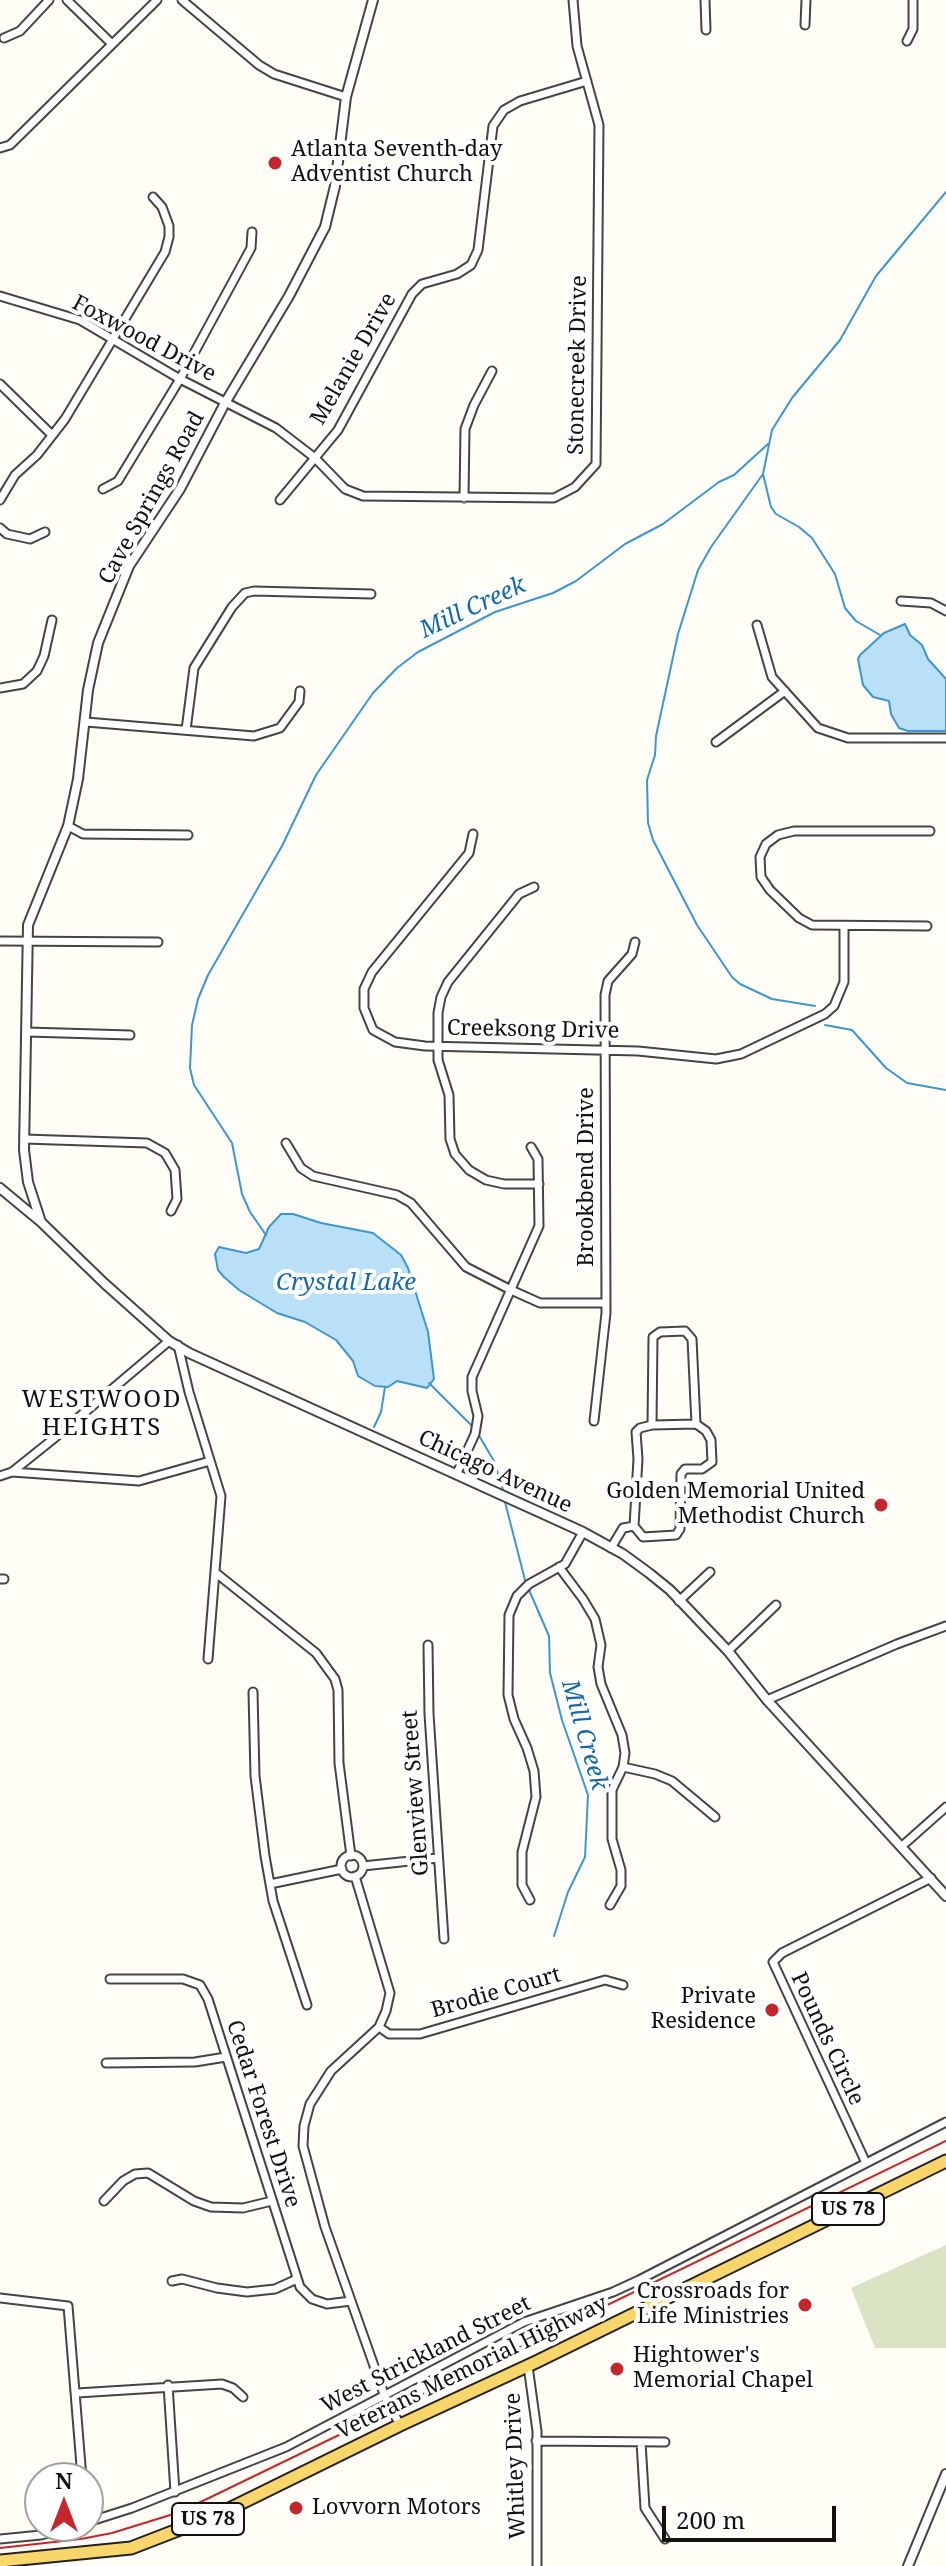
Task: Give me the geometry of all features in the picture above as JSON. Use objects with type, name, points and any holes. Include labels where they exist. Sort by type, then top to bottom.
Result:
[{"type":"main road","name":"Veterans Memorial Highway","points":[[0,2561],[131,2548],[219,2514],[946,2161]]},
{"type":"street","points":[[4,38],[20,31],[49,0]]},
{"type":"street","points":[[67,0],[112,44]]},
{"type":"street","points":[[0,148],[10,145],[157,0]]},
{"type":"street","points":[[182,0],[274,74],[346,97]]},
{"type":"street","name":"Cave Springs Road","points":[[41,1222],[28,1182],[24,1139],[27,941],[34,909],[68,826],[98,643],[129,566],[180,489],[325,227],[335,186],[346,97],[373,0]]},
{"type":"street","name":"Stonecreek Drive","points":[[225,403],[276,428],[315,458],[345,489],[363,496],[554,498],[575,487],[596,464],[599,125],[577,46],[573,0]]},
{"type":"street","points":[[705,0],[706,30]]},
{"type":"street","points":[[805,25],[806,0]]},
{"type":"street","points":[[907,41],[913,29],[913,0]]},
{"type":"street","name":"Melanie Drive","points":[[280,500],[338,430],[412,294],[422,284],[457,274],[471,265],[478,250],[493,126],[504,110],[520,101],[587,81]]},
{"type":"street","points":[[0,500],[15,475],[37,455],[65,419],[165,252],[169,226],[162,207],[153,197]]},
{"type":"street","points":[[103,489],[118,481],[180,379],[251,248],[252,232]]},
{"type":"street","name":"Foxwood Drive","points":[[0,296],[80,320],[225,403]]},
{"type":"street","points":[[464,498],[465,429],[492,371]]},
{"type":"street","points":[[0,384],[52,435]]},
{"type":"street","points":[[0,528],[7,534],[30,539],[45,532]]},
{"type":"street","points":[[186,730],[194,668],[232,607],[245,593],[371,594]]},
{"type":"street","points":[[901,601],[931,603],[946,611]]},
{"type":"street","points":[[0,688],[23,684],[37,671],[44,656],[52,620]]},
{"type":"street","points":[[757,625],[772,677],[818,728],[848,738],[946,738]]},
{"type":"street","points":[[86,722],[254,736],[268,734],[280,728],[290,717],[299,702],[300,691]]},
{"type":"street","points":[[716,742],[785,691]]},
{"type":"street","points":[[68,826],[83,834],[188,835]]},
{"type":"street","points":[[927,926],[812,925],[799,918],[770,890],[761,877],[760,857],[766,844],[778,835],[794,831],[930,831]]},
{"type":"street","name":"Creeksong Drive","points":[[473,834],[469,853],[372,972],[364,989],[364,1008],[373,1030],[395,1042],[438,1046],[605,1049],[716,1059],[741,1054],[825,1014],[834,1006],[844,982],[844,926]]},
{"type":"street","points":[[534,887],[519,894],[448,982],[438,1013],[438,1060],[449,1095],[450,1139],[455,1154],[469,1170],[486,1180],[504,1184],[539,1184]]},
{"type":"street","points":[[0,941],[158,942]]},
{"type":"street","name":"Brookbend Drive","points":[[594,1421],[606,1303],[605,995],[608,981],[632,954],[635,942]]},
{"type":"street","points":[[27,1032],[130,1035]]},
{"type":"street","points":[[24,1139],[147,1143],[165,1153],[175,1170],[177,1199],[171,1211]]},
{"type":"street","points":[[286,1143],[301,1168],[313,1176],[397,1195],[411,1203],[466,1267],[511,1290],[540,1303],[606,1303]]},
{"type":"street","points":[[457,1473],[475,1434],[478,1416],[472,1377],[539,1226],[538,1159],[531,1147]]},
{"type":"street","name":"Chicago Avenue","points":[[0,1188],[174,1343],[224,1370],[583,1532],[649,1573],[728,1651],[767,1700],[946,1896]]},
{"type":"street","points":[[652,1425],[653,1337],[660,1332],[685,1331],[692,1339],[696,1424]]},
{"type":"street","points":[[0,1476],[12,1472],[174,1343],[221,1496],[208,1659]]},
{"type":"street","points":[[696,1424],[706,1431],[711,1440],[712,1462],[702,1469],[685,1469],[681,1474],[680,1529],[676,1535],[643,1537],[634,1526],[638,1459],[636,1432],[652,1425],[696,1424]]},
{"type":"street","points":[[12,1472],[139,1481],[210,1461]]},
{"type":"street","points":[[611,1548],[623,1528],[634,1526]]},
{"type":"street","points":[[530,1900],[522,1885],[522,1852],[536,1797],[534,1771],[508,1695],[509,1615],[517,1596],[529,1584],[565,1564],[583,1532]]},
{"type":"street","points":[[559,1567],[595,1619],[601,1645],[598,1667],[601,1684],[622,1735],[625,1753],[623,1767],[612,1790],[612,1839],[621,1870],[621,1886],[610,1905]]},
{"type":"street","points":[[679,1601],[710,1572]]},
{"type":"street","points":[[216,1573],[316,1653],[335,1679],[338,1690],[339,1763],[351,1856]]},
{"type":"street","points":[[728,1651],[776,1605]]},
{"type":"street","points":[[767,1700],[946,1626]]},
{"type":"street","name":"Glenview Street","points":[[428,1645],[429,1714],[444,1939]]},
{"type":"street","points":[[253,1692],[255,1776],[270,1884],[307,2005]]},
{"type":"street","points":[[623,1767],[672,1781],[715,1817]]},
{"type":"street","points":[[901,1847],[946,1807]]},
{"type":"street","points":[[351,1856],[359,1858],[363,1866],[361,1873],[355,1876],[346,1874],[342,1869],[343,1862],[351,1856]]},
{"type":"street","points":[[363,1866],[438,1858]]},
{"type":"street","points":[[270,1884],[342,1869]]},
{"type":"street","points":[[355,1876],[390,1993],[379,2027],[324,2079],[310,2104],[303,2146],[325,2227],[385,2397],[400,2425]]},
{"type":"street","name":"Pounds Circle","points":[[866,2163],[773,1962],[782,1953],[931,1878]]},
{"type":"street","name":"Cedar Forest Drive","points":[[110,1979],[183,1979],[200,1985],[208,1999],[297,2279]]},
{"type":"street","name":"Brodie Court","points":[[379,2027],[389,2034],[420,2034],[605,1980],[623,1985]]},
{"type":"street","points":[[106,2063],[195,2062],[226,2057]]},
{"type":"street","name":"West Strickland Street","points":[[104,2516],[175,2492],[286,2447],[524,2322],[639,2280],[946,2122]]},
{"type":"street","points":[[104,2201],[123,2181],[135,2174],[148,2173],[194,2201],[211,2207],[243,2208],[272,2201]]},
{"type":"street","points":[[172,2281],[182,2279],[247,2292],[275,2289],[297,2279],[312,2299],[327,2304],[351,2301]]},
{"type":"street","points":[[0,2298],[68,2306],[81,2462]]},
{"type":"street","name":"Whitley Drive","points":[[528,2366],[534,2398],[536,2441],[537,2566]]},
{"type":"street","points":[[77,2393],[222,2384],[243,2397]]},
{"type":"street","points":[[168,2385],[175,2492]]},
{"type":"street","points":[[536,2441],[665,2442]]},
{"type":"street","points":[[641,2442],[645,2508],[665,2539]]},
{"type":"street","points":[[908,2566],[946,2474]]},
{"type":"street","points":[[0,2539],[24,2537]]},
{"type":"green space","points":[[946,2245],[946,2348],[875,2348],[851,2288]]},
{"type":"water","points":[[905,624],[910,635],[922,645],[928,659],[946,679],[946,731],[908,731],[899,728],[891,714],[889,701],[873,697],[863,685],[860,655],[884,633]]},
{"type":"water","name":"Crystal Lake","points":[[281,1214],[293,1214],[373,1233],[401,1255],[428,1332],[434,1379],[427,1388],[397,1381],[388,1387],[375,1386],[358,1376],[353,1361],[336,1340],[305,1322],[277,1313],[239,1290],[218,1270],[215,1254],[219,1247],[246,1253],[259,1249],[269,1227]]},
{"type":"waterway","name":"Mill Creek","points":[[880,635],[856,621],[845,608],[835,574],[812,538],[776,514],[771,507],[763,474],[772,430],[792,398],[840,340],[876,276],[946,192]]},
{"type":"waterway","name":"Mill Creek","points":[[266,1235],[242,1194],[232,1143],[194,1085],[190,1068],[192,1025],[208,975],[282,846],[316,775],[373,693],[418,652],[495,612],[553,593],[576,581],[625,544],[663,524],[719,482],[734,475],[768,444]]},
{"type":"waterway","points":[[763,474],[698,570],[678,634],[656,736],[655,755],[647,780],[648,823],[653,840],[697,925],[732,977],[772,999],[815,1006]]},
{"type":"waterway","points":[[825,1025],[852,1030],[886,1068],[907,1083],[946,1090]]},
{"type":"waterway","name":"Mill Creek","points":[[429,1383],[472,1426]]},
{"type":"waterway","points":[[374,1427],[381,1412],[385,1387]]},
{"type":"waterway","name":"Mill Creek","points":[[478,1434],[494,1461],[503,1490]]},
{"type":"waterway","name":"Mill Creek","points":[[505,1502],[525,1580]]},
{"type":"waterway","name":"Mill Creek","points":[[529,1590],[549,1636],[550,1673],[562,1720],[588,1795],[585,1857],[568,1892],[554,1936]]},
{"type":"railway","points":[[0,2548],[112,2533],[180,2512],[946,2141]]},
{"type":"place","name":"Atlanta Seventh-day Adventist Church","points":[[275,163]]},
{"type":"place","name":"Golden Memorial United Methodist Church","points":[[881,1505]]},
{"type":"place","name":"Private Residence","points":[[772,2010]]},
{"type":"place","name":"Crossroads for Life Ministries","points":[[805,2305]]},
{"type":"place","name":"Hightower's Memorial Chapel","points":[[617,2369]]},
{"type":"place","name":"Lovvorn Motors","points":[[296,2508]]},
{"type":"district","name":"WESTWOOD HEIGHTS","points":[[102,1414]]}]
